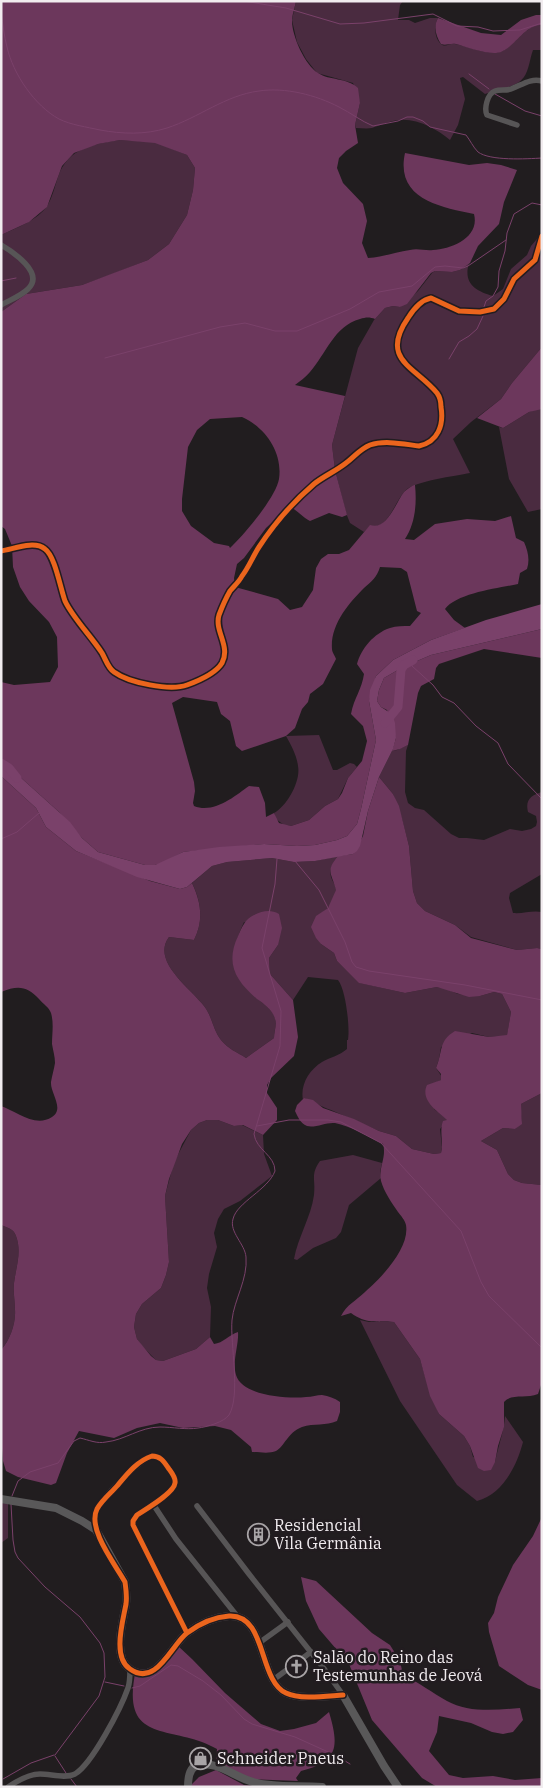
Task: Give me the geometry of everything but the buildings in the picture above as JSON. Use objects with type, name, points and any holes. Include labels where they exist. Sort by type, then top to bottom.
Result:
[{"type":"street","points":[[517,125],[488,115],[485,110],[490,95],[496,90],[511,89],[532,79],[542,80]]},
{"type":"street","points":[[1,551],[36,545],[44,547],[49,552],[54,560],[59,585],[71,612],[114,672],[134,681],[177,687],[185,686],[214,671],[224,658],[224,644],[218,619],[229,592],[242,576],[260,545],[290,508],[314,484],[366,447],[381,443],[424,445],[430,442],[440,430],[442,414],[437,393],[406,366],[398,350],[403,324],[412,311],[428,298],[460,310],[480,312],[494,309],[504,299],[514,279],[535,260],[542,236]]},
{"type":"street","points":[[1,244],[25,264],[34,276],[34,281],[29,288],[1,305]]},
{"type":"street","points":[[186,1633],[133,1525],[137,1515],[171,1491],[176,1481],[163,1461],[152,1456],[134,1468],[100,1505],[95,1516],[96,1530],[124,1582],[126,1591],[126,1604],[120,1636],[120,1645],[125,1663],[130,1669],[144,1674],[150,1672],[158,1667],[186,1633],[220,1617],[237,1616]]},
{"type":"street","points":[[1,1498],[56,1508],[96,1530]]},
{"type":"street","points":[[154,1504],[176,1539],[237,1616],[250,1625],[273,1680],[279,1688],[290,1695],[343,1695]]},
{"type":"street","points":[[198,1506],[343,1695],[380,1760],[398,1787]]},
{"type":"street","points":[[259,1643],[288,1622]]},
{"type":"street","points":[[273,1680],[311,1652]]},
{"type":"street","points":[[8,1787],[38,1774],[67,1776],[75,1774],[90,1758],[111,1724],[128,1688],[130,1669]]},
{"type":"street","points":[[188,1787],[192,1767],[199,1764],[209,1765],[265,1785],[322,1787]]},
{"type":"shaded area","points":[[1,1],[296,1],[292,19],[294,34],[308,64],[318,73],[348,82],[358,88],[360,103],[355,125],[358,143],[339,158],[337,168],[343,183],[363,204],[367,221],[362,243],[368,258],[413,249],[430,250],[448,247],[463,240],[473,229],[475,222],[474,214],[435,204],[413,191],[407,181],[404,169],[405,153],[469,165],[487,163],[501,165],[517,170],[504,202],[499,224],[478,246],[470,263],[460,270],[452,272],[435,271],[431,273],[407,304],[400,307],[385,308],[375,319],[362,318],[343,328],[331,341],[316,365],[295,385],[345,396],[332,445],[335,470],[347,515],[342,517],[329,513],[310,521],[289,507],[266,528],[244,558],[237,564],[234,578],[235,587],[278,599],[290,610],[302,607],[313,590],[316,568],[321,559],[328,554],[339,554],[349,550],[370,525],[376,526],[386,520],[404,492],[414,485],[416,499],[414,514],[411,527],[405,539],[414,540],[435,524],[467,519],[495,521],[511,516],[516,538],[524,542],[528,556],[528,566],[527,569],[520,573],[518,584],[468,595],[451,603],[445,609],[454,620],[465,628],[431,640],[393,660],[376,676],[369,701],[376,740],[357,824],[347,836],[315,845],[264,844],[183,852],[162,863],[145,865],[98,852],[82,838],[59,812],[19,776],[1,763],[1,682],[14,685],[50,682],[58,667],[57,637],[49,622],[29,601],[20,587],[13,567],[12,546],[5,529],[1,526],[1,312],[26,294],[82,285],[148,260],[169,244],[187,215],[193,190],[195,168],[187,155],[155,143],[120,140],[98,144],[74,153],[62,166],[47,207],[29,222],[1,235]],"holes":[[[242,417],[258,427],[271,442],[280,469],[277,487],[272,496],[251,525],[230,548],[229,546],[214,543],[191,526],[182,511],[182,499],[188,447],[197,430],[210,419]],[[380,567],[401,568],[407,572],[417,611],[421,613],[410,626],[392,627],[384,630],[369,642],[359,658],[357,664],[364,674],[351,714],[363,726],[367,741],[362,761],[348,778],[338,799],[325,806],[309,820],[291,826],[279,823],[274,813],[266,817],[265,803],[259,787],[249,786],[231,799],[216,806],[209,808],[194,806],[194,782],[172,703],[183,697],[217,702],[221,714],[230,721],[236,746],[242,751],[286,736],[295,728],[310,694],[323,684],[336,659],[332,650],[332,640],[337,623],[352,600],[374,579]]]},
{"type":"shaded area","points":[[296,1],[403,1],[400,5],[398,20],[409,20],[415,23],[430,18],[438,18],[435,28],[436,35],[443,45],[455,44],[490,53],[506,49],[530,28],[542,25],[542,50],[533,50],[524,77],[521,81],[506,88],[485,94],[463,77],[460,78],[465,99],[458,125],[450,140],[426,125],[406,120],[392,121],[372,128],[356,128],[360,103],[353,83],[317,73],[306,59],[297,42],[292,20]]},
{"type":"shaded area","points":[[542,15],[542,25],[530,28],[506,49],[496,53],[479,51],[456,44],[441,44],[436,31],[438,18],[481,33],[501,35],[521,20]]},
{"type":"shaded area","points":[[120,140],[155,142],[187,155],[195,168],[193,190],[187,215],[169,244],[148,260],[82,285],[26,294],[1,312],[1,235],[26,223],[43,211],[50,200],[62,167],[75,154],[100,143]]},
{"type":"shaded area","points":[[542,233],[542,347],[501,399],[471,422],[453,439],[470,473],[427,481],[411,487],[402,495],[391,514],[382,524],[370,526],[364,532],[350,523],[346,513],[335,470],[332,445],[358,348],[374,320],[385,308],[400,307],[418,291],[435,271],[452,272],[460,270],[469,263],[469,281],[476,289],[493,296],[503,289],[511,269],[527,255],[531,246]]},
{"type":"shaded area","points":[[542,347],[542,409],[529,412],[503,428],[477,418],[501,399]]},
{"type":"shaded area","points":[[537,409],[542,409],[542,509],[528,512],[509,479],[499,427],[503,428]]},
{"type":"shaded area","points":[[542,604],[542,629],[431,655],[403,667],[384,678],[377,701],[381,707],[392,714],[396,738],[393,749],[379,777],[368,811],[360,846],[353,854],[315,861],[294,862],[272,858],[227,862],[212,866],[187,887],[180,889],[137,877],[76,851],[46,827],[36,808],[1,776],[1,763],[19,776],[70,822],[82,838],[98,852],[145,865],[155,865],[183,852],[219,847],[264,844],[315,845],[337,840],[347,836],[357,824],[361,809],[376,740],[369,701],[370,690],[376,676],[393,660],[431,640],[486,620]]},
{"type":"shaded area","points":[[542,629],[542,658],[484,649],[439,664],[436,668],[434,679],[421,686],[418,693],[408,745],[392,751],[396,738],[387,710],[381,707],[377,701],[384,678],[403,667],[431,655]]},
{"type":"shaded area","points":[[319,735],[333,770],[337,770],[350,763],[357,767],[348,778],[338,799],[325,806],[309,820],[291,826],[284,825],[276,819],[274,813],[288,799],[295,786],[298,772],[295,754],[286,736]]},
{"type":"shaded area","points":[[408,745],[406,751],[405,792],[408,803],[415,808],[424,810],[451,834],[459,838],[484,840],[510,829],[522,831],[531,829],[536,826],[537,822],[536,816],[528,812],[527,804],[532,796],[542,792],[542,874],[510,893],[509,898],[513,913],[542,912],[542,949],[517,950],[471,937],[455,925],[425,911],[417,903],[413,891],[409,846],[402,819],[393,794],[379,777],[392,751]]},
{"type":"shaded area","points":[[1,776],[36,808],[46,827],[76,851],[150,881],[180,889],[192,883],[198,897],[200,911],[197,933],[194,940],[169,937],[165,946],[168,965],[207,1010],[221,1040],[246,1058],[274,1038],[276,1021],[270,1010],[243,986],[238,979],[233,963],[234,946],[242,926],[251,917],[266,911],[273,911],[279,914],[282,928],[278,945],[269,958],[270,974],[293,1000],[298,1037],[294,1056],[271,1078],[267,1085],[267,1093],[277,1108],[277,1120],[263,1135],[243,1125],[234,1126],[218,1120],[207,1120],[199,1123],[191,1130],[182,1144],[165,1196],[169,1262],[166,1275],[161,1288],[142,1304],[136,1314],[134,1327],[137,1339],[151,1356],[156,1360],[163,1361],[196,1349],[210,1337],[214,1344],[238,1332],[235,1370],[240,1382],[247,1388],[266,1395],[308,1397],[322,1395],[340,1402],[340,1412],[337,1421],[302,1427],[293,1433],[276,1451],[267,1453],[252,1452],[251,1447],[231,1430],[215,1426],[183,1428],[160,1423],[137,1428],[114,1438],[79,1431],[67,1453],[56,1483],[51,1485],[18,1477],[6,1471],[3,1461],[1,1436],[1,1350],[10,1336],[15,1320],[14,1286],[18,1260],[18,1242],[14,1232],[1,1225],[1,1106],[26,1118],[39,1121],[46,1120],[56,1114],[57,1105],[51,1086],[55,1063],[51,1013],[35,995],[26,989],[12,988],[1,992]]},
{"type":"shaded area","points":[[379,777],[393,794],[399,806],[409,846],[413,891],[417,903],[425,911],[455,925],[471,938],[517,950],[542,949],[542,1093],[521,1104],[522,1124],[515,1129],[503,1128],[481,1141],[497,1150],[508,1174],[514,1180],[522,1183],[542,1185],[542,1382],[538,1394],[515,1397],[504,1402],[504,1427],[495,1462],[491,1470],[484,1471],[478,1468],[464,1436],[439,1414],[430,1396],[420,1359],[394,1322],[366,1320],[356,1317],[351,1313],[341,1316],[386,1271],[404,1243],[406,1234],[405,1221],[388,1197],[381,1181],[383,1144],[341,1124],[328,1123],[307,1126],[301,1122],[295,1111],[297,1105],[304,1098],[313,1100],[323,1108],[396,1136],[412,1149],[434,1154],[441,1153],[442,1125],[443,1121],[447,1120],[431,1105],[425,1090],[427,1085],[441,1080],[441,1074],[436,1068],[443,1043],[455,1031],[489,1037],[507,1035],[511,1012],[502,994],[494,992],[469,997],[437,987],[405,993],[359,983],[337,961],[334,953],[316,938],[311,927],[316,916],[328,908],[336,890],[331,873],[332,865],[338,856],[353,854],[363,836],[368,811]]},
{"type":"shaded area","points":[[338,856],[331,868],[331,878],[336,888],[335,897],[327,909],[316,917],[321,944],[334,953],[337,961],[360,983],[405,993],[437,987],[458,994],[480,996],[494,992],[502,994],[511,1012],[507,1036],[489,1037],[472,1033],[441,1047],[436,1068],[442,1077],[437,1082],[434,1109],[448,1120],[440,1129],[441,1153],[434,1154],[412,1149],[396,1136],[379,1131],[308,1099],[304,1098],[303,1100],[304,1083],[313,1069],[347,1049],[347,1009],[338,980],[308,977],[293,1000],[270,974],[269,958],[278,945],[244,922],[234,954],[236,972],[248,989],[272,1012],[276,1023],[274,1038],[246,1058],[221,1040],[207,1010],[168,965],[165,946],[169,937],[194,940],[199,925],[200,911],[198,897],[192,883],[212,866],[227,862],[272,858],[294,862],[315,861]]},
{"type":"shaded area","points":[[542,1093],[542,1185],[522,1183],[514,1180],[508,1174],[497,1150],[481,1141],[503,1128],[515,1129],[522,1121],[521,1104]]},
{"type":"shaded area","points":[[207,1120],[218,1120],[234,1126],[242,1125],[263,1135],[264,1154],[272,1176],[240,1201],[224,1209],[218,1219],[214,1233],[217,1247],[207,1288],[211,1307],[210,1337],[196,1349],[163,1361],[156,1360],[137,1339],[134,1327],[136,1314],[142,1304],[161,1288],[166,1275],[169,1262],[165,1196],[174,1162],[191,1130],[199,1123]]},
{"type":"shaded area","points":[[353,1155],[382,1163],[381,1178],[349,1205],[341,1232],[336,1238],[313,1248],[297,1260],[294,1259],[312,1203],[314,1174],[317,1166],[320,1161]]},
{"type":"shaded area","points":[[1,1225],[14,1232],[18,1242],[19,1254],[14,1286],[15,1310],[13,1326],[10,1336],[1,1350]]},
{"type":"shaded area","points":[[360,1320],[394,1322],[420,1359],[439,1414],[464,1436],[470,1446],[473,1457],[495,1462],[505,1416],[523,1442],[512,1470],[494,1493],[477,1501],[457,1485],[400,1401]]},
{"type":"shaded area","points":[[1,1501],[8,1501],[8,1538],[1,1543]]},
{"type":"shaded area","points":[[542,1514],[542,1690],[528,1685],[499,1666],[488,1623],[494,1613],[498,1597],[513,1565],[533,1536]]},
{"type":"shaded area","points":[[301,1577],[316,1581],[372,1633],[390,1645],[400,1661],[403,1675],[455,1705],[482,1710],[520,1708],[523,1720],[513,1732],[503,1734],[492,1732],[471,1723],[439,1716],[437,1732],[429,1751],[449,1775],[463,1778],[493,1776],[515,1780],[542,1778],[542,1787],[437,1787],[422,1778],[372,1720],[349,1664],[319,1629],[306,1601]]},
{"type":"shaded area","points":[[177,1645],[225,1693],[261,1724],[280,1731],[294,1729],[316,1723],[329,1712],[335,1743],[329,1757],[323,1763],[301,1771],[296,1778],[298,1781],[251,1779],[216,1763],[217,1749],[200,1741],[153,1729],[142,1722],[135,1711],[133,1694],[136,1669],[142,1670],[154,1666]]},
{"type":"shaded area","points":[[216,1770],[244,1785],[265,1787],[189,1787],[199,1777]]},
{"type":"waterway","points":[[243,1],[286,8],[340,24],[364,23],[433,14],[457,26],[478,27],[493,31],[520,30],[542,23]]},
{"type":"waterway","points":[[1,13],[10,57],[26,88],[50,113],[59,119],[74,124],[117,132],[150,132],[178,124],[247,93],[279,90],[300,93],[320,99],[373,126],[413,117],[423,121],[430,127],[466,135],[478,152],[491,157],[508,159],[542,158]]},
{"type":"waterway","points":[[469,74],[489,89]]},
{"type":"waterway","points":[[495,94],[525,111],[542,116]]},
{"type":"waterway","points":[[484,307],[486,301],[493,296],[498,287],[499,271],[505,251],[507,233],[514,214],[532,203],[542,205]]},
{"type":"waterway","points":[[105,358],[220,327],[245,323],[275,331],[297,331],[350,309],[379,292],[412,286],[435,267],[463,268],[468,266],[506,240]]},
{"type":"waterway","points":[[1,281],[16,278]]},
{"type":"waterway","points":[[449,359],[459,342],[477,329],[483,316]]},
{"type":"waterway","points":[[385,723],[398,707],[401,670],[404,665],[413,660]]},
{"type":"waterway","points":[[412,663],[412,666],[433,685],[442,697],[454,703],[476,726],[498,743],[508,764],[542,799]]},
{"type":"waterway","points":[[1,763],[9,768],[17,778]]},
{"type":"waterway","points":[[1,839],[17,832],[39,813]]},
{"type":"waterway","points":[[12,1496],[18,1481],[30,1472],[58,1463],[74,1441],[80,1438],[96,1442],[113,1441],[153,1428],[189,1429],[202,1427],[219,1422],[229,1415],[235,1382],[232,1320],[246,1265],[245,1252],[232,1224],[240,1207],[266,1184],[275,1171],[272,1161],[255,1140],[254,1134],[280,1046],[281,1011],[262,948],[275,884],[277,859]]},
{"type":"waterway","points":[[295,861],[319,890],[356,967],[369,971],[465,985],[542,1000]]},
{"type":"waterway","points":[[257,1126],[289,1120],[328,1120],[341,1122],[381,1143],[461,1231],[481,1282],[489,1296],[542,1348]]},
{"type":"waterway","points":[[11,1504],[13,1540],[18,1558],[45,1587],[80,1617],[100,1643],[104,1653],[105,1677],[99,1696],[55,1755]]},
{"type":"waterway","points":[[132,1688],[140,1686],[171,1665],[178,1666],[203,1681],[221,1695],[244,1719],[252,1724],[295,1737],[350,1764]]},
{"type":"waterway","points":[[105,1682],[124,1686]]},
{"type":"waterway","points":[[3,1779],[31,1763],[54,1755]]},
{"type":"waterway","points":[[55,1756],[66,1773]]},
{"type":"waterway","points":[[71,1779],[77,1787]]},
{"type":"cycle path","points":[[1,551],[35,545],[40,546],[49,553],[68,607],[114,672],[139,683],[171,687],[187,685],[206,676],[219,667],[224,657],[225,651],[218,621],[227,597],[265,538],[291,506],[314,484],[342,466],[366,447],[388,443],[419,446],[431,441],[438,432],[442,420],[439,396],[429,384],[404,362],[397,344],[400,332],[412,312],[421,303],[431,298],[459,311],[480,312],[494,309],[504,299],[514,279],[535,260],[542,236]]},
{"type":"cycle path","points":[[187,1633],[133,1525],[137,1515],[165,1496],[175,1483],[174,1476],[164,1462],[160,1458],[152,1456],[142,1461],[129,1473],[101,1503],[95,1517],[99,1536],[125,1582],[126,1601],[120,1638],[121,1656],[125,1663],[130,1669],[139,1673],[148,1673],[156,1669],[163,1662],[187,1633],[207,1621],[229,1616],[241,1618],[250,1625],[271,1675],[277,1686],[286,1693],[306,1697],[343,1695]]},
{"type":"place","name":"Residencial Vila Germânia","points":[[258,1534]]},
{"type":"place","name":"Salão do Reino das Testemunhas de Jeová","points":[[297,1666]]},
{"type":"place","name":"Schneider Pneus","points":[[201,1758]]}]
